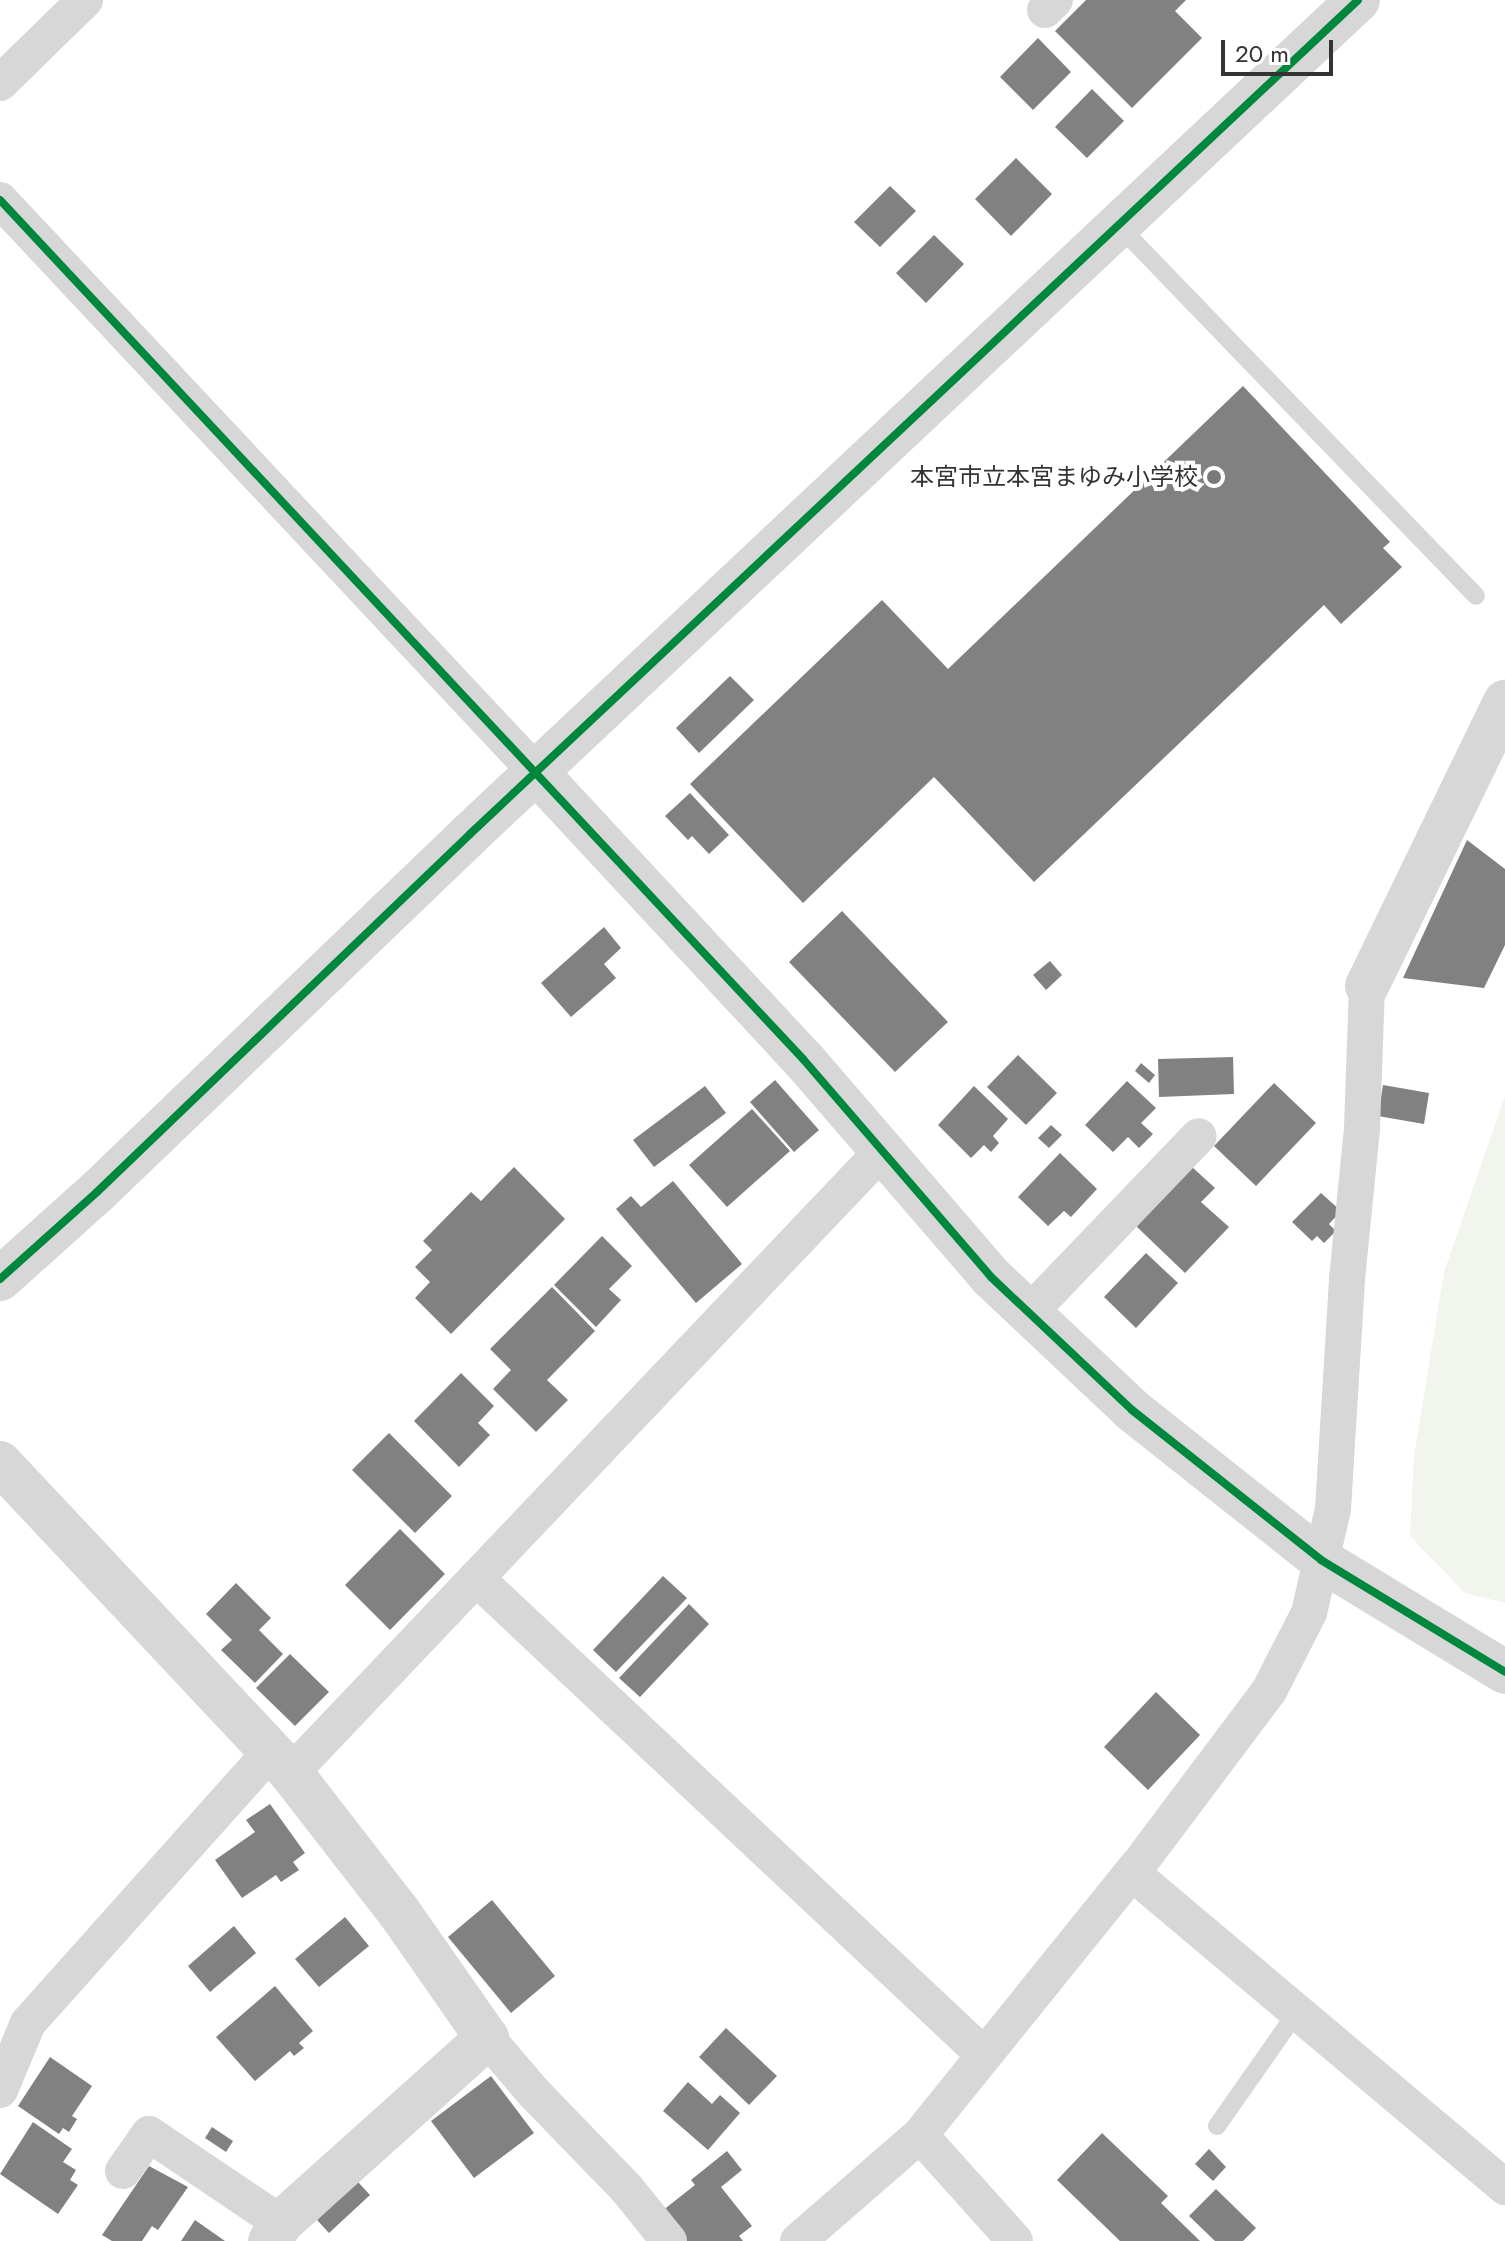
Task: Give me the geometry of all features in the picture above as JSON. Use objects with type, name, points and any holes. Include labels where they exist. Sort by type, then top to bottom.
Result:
[{"type":"street","points":[[0,83],[85,0]]},
{"type":"street","points":[[0,1279],[97,1192],[1358,0]]},
{"type":"street","points":[[0,200],[803,1059],[991,1277],[1132,1410],[1321,1560],[1505,1672]]},
{"type":"street","points":[[798,2241],[920,2135],[1132,1873],[1269,1691],[1309,1613],[1333,1509],[1347,1279],[1362,1129],[1367,986],[1505,702]]},
{"type":"street","points":[[1029,1313],[1199,1136]]},
{"type":"street","points":[[0,2090],[28,2023],[281,1762],[476,1578],[882,1151]]},
{"type":"street","points":[[0,1463],[281,1762],[399,1912],[487,2038],[535,2094],[627,2189],[669,2241]]},
{"type":"street","points":[[476,1578],[984,2055]]},
{"type":"street","points":[[1132,1873],[1505,2187]]},
{"type":"street","points":[[123,2171],[149,2134],[276,2232],[487,2038]]},
{"type":"street","points":[[920,2135],[1015,2241]]},
{"type":"lane","points":[[1119,226],[1476,596]]},
{"type":"lane","points":[[1217,2126],[1296,2013]]},
{"type":"shaded area","points":[[1505,1096],[1505,1603],[1465,1593],[1410,1536],[1414,1456],[1444,1272]]},
{"type":"building","points":[[1086,0],[1186,0],[1175,11],[1202,38],[1132,108],[1055,31]]},
{"type":"building","points":[[1038,38],[1071,72],[1033,110],[1000,77]]},
{"type":"building","points":[[1092,89],[1124,121],[1087,158],[1055,127]]},
{"type":"building","points":[[1016,158],[1052,194],[1011,236],[975,199]]},
{"type":"building","points":[[890,186],[916,211],[880,247],[854,222]]},
{"type":"building","points":[[934,235],[964,264],[926,303],[896,273]]},
{"type":"building","points":[[1243,386],[1390,542],[1383,548],[1402,567],[1341,624],[1324,605],[1034,882],[934,777],[803,903],[690,784],[882,600],[948,669]]},
{"type":"building","points":[[730,676],[754,700],[699,753],[676,728]]},
{"type":"building","points":[[690,793],[729,835],[709,854],[692,836],[688,840],[665,816]]},
{"type":"building","points":[[1467,840],[1505,869],[1505,945],[1484,988],[1403,978]]},
{"type":"building","points":[[842,911],[948,1022],[895,1072],[789,962]]},
{"type":"building","points":[[604,927],[621,948],[604,964],[616,978],[571,1017],[541,983]]},
{"type":"building","points":[[1050,961],[1062,975],[1046,990],[1033,975]]},
{"type":"building","points":[[1018,1055],[1057,1093],[1026,1125],[987,1087]]},
{"type":"building","points":[[1233,1057],[1234,1094],[1159,1097],[1158,1059]]},
{"type":"building","points":[[1141,1063],[1155,1075],[1149,1083],[1135,1071]]},
{"type":"building","points":[[775,1080],[819,1130],[794,1152],[750,1102]]},
{"type":"building","points":[[1127,1081],[1156,1108],[1141,1123],[1153,1134],[1139,1148],[1128,1137],[1113,1152],[1085,1125]]},
{"type":"building","points":[[1274,1083],[1316,1123],[1256,1186],[1214,1146]]},
{"type":"building","points":[[1383,1085],[1429,1093],[1424,1124],[1378,1116]]},
{"type":"building","points":[[705,1086],[726,1113],[654,1167],[633,1140]]},
{"type":"building","points":[[974,1086],[1008,1119],[993,1136],[999,1143],[991,1152],[984,1145],[971,1158],[938,1125]]},
{"type":"building","points":[[752,1109],[790,1151],[727,1207],[689,1165]]},
{"type":"building","points":[[1051,1125],[1062,1135],[1049,1148],[1038,1138]]},
{"type":"building","points":[[1060,1153],[1097,1189],[1071,1217],[1064,1211],[1048,1226],[1018,1197]]},
{"type":"building","points":[[1191,1166],[1215,1188],[1201,1202],[1229,1227],[1185,1273],[1135,1225]]},
{"type":"building","points":[[514,1167],[565,1219],[451,1334],[415,1298],[430,1282],[415,1267],[432,1250],[423,1241],[471,1192],[481,1201]]},
{"type":"building","points":[[673,1181],[742,1264],[696,1303],[616,1209],[631,1196],[641,1207]]},
{"type":"building","points":[[1321,1193],[1341,1211],[1329,1224],[1336,1231],[1324,1243],[1317,1236],[1312,1241],[1292,1222]]},
{"type":"building","points":[[602,1236],[632,1266],[609,1289],[621,1300],[596,1327],[554,1285]]},
{"type":"building","points":[[1146,1253],[1178,1283],[1136,1328],[1104,1297]]},
{"type":"building","points":[[552,1287],[595,1331],[547,1380],[568,1400],[536,1432],[493,1389],[511,1370],[490,1349]]},
{"type":"building","points":[[461,1373],[494,1406],[478,1423],[490,1435],[459,1467],[414,1421]]},
{"type":"building","points":[[389,1433],[452,1496],[415,1533],[352,1470]]},
{"type":"building","points":[[400,1529],[445,1574],[390,1630],[345,1585]]},
{"type":"building","points":[[663,1576],[687,1598],[616,1672],[593,1650]]},
{"type":"building","points":[[236,1583],[271,1618],[259,1630],[283,1654],[255,1683],[221,1650],[232,1640],[206,1614]]},
{"type":"building","points":[[689,1604],[709,1624],[640,1697],[619,1678]]},
{"type":"building","points":[[290,1654],[329,1692],[295,1726],[256,1688]]},
{"type":"building","points":[[1156,1692],[1200,1735],[1148,1790],[1104,1747]]},
{"type":"building","points":[[270,1804],[305,1853],[293,1862],[299,1870],[281,1882],[276,1875],[242,1898],[215,1860],[255,1832],[246,1820]]},
{"type":"building","points":[[492,1900],[555,1976],[511,2013],[448,1937]]},
{"type":"building","points":[[345,1917],[369,1946],[319,1987],[295,1959]]},
{"type":"building","points":[[234,1926],[256,1953],[210,1992],[188,1966]]},
{"type":"building","points":[[275,1986],[313,2031],[299,2043],[304,2048],[294,2056],[290,2051],[255,2081],[216,2037]]},
{"type":"building","points":[[726,2028],[777,2076],[749,2105],[699,2057]]},
{"type":"building","points":[[50,2057],[92,2086],[72,2116],[77,2119],[69,2132],[63,2128],[59,2134],[18,2106]]},
{"type":"building","points":[[491,2076],[534,2133],[474,2178],[431,2121]]},
{"type":"building","points":[[688,2082],[712,2104],[720,2095],[740,2113],[708,2150],[663,2111]]},
{"type":"building","points":[[33,2122],[72,2149],[63,2162],[76,2170],[70,2180],[78,2185],[58,2214],[0,2174]]},
{"type":"building","points":[[212,2127],[233,2141],[226,2152],[205,2138]]},
{"type":"building","points":[[1102,2133],[1168,2196],[1161,2203],[1200,2241],[1120,2241],[1057,2180]]},
{"type":"building","points":[[1209,2149],[1226,2167],[1213,2181],[1195,2164]]},
{"type":"building","points":[[727,2151],[742,2170],[721,2187],[752,2226],[739,2236],[743,2241],[685,2241],[662,2211],[695,2185],[691,2180]]},
{"type":"building","points":[[149,2166],[188,2187],[158,2230],[152,2226],[142,2241],[112,2241],[102,2235]]},
{"type":"building","points":[[358,2182],[370,2195],[329,2233],[317,2220]]},
{"type":"building","points":[[1216,2189],[1256,2228],[1243,2241],[1215,2241],[1189,2216]]},
{"type":"building","points":[[195,2220],[225,2241],[181,2241]]},
{"type":"cycle path","points":[[0,1279],[97,1192],[470,834],[1358,0]]},
{"type":"cycle path","points":[[0,200],[803,1059],[991,1277],[1132,1410],[1321,1560],[1505,1672]]},
{"type":"place","name":"本宮市立本宮まゆみ小学校","points":[[1214,477]]}]
